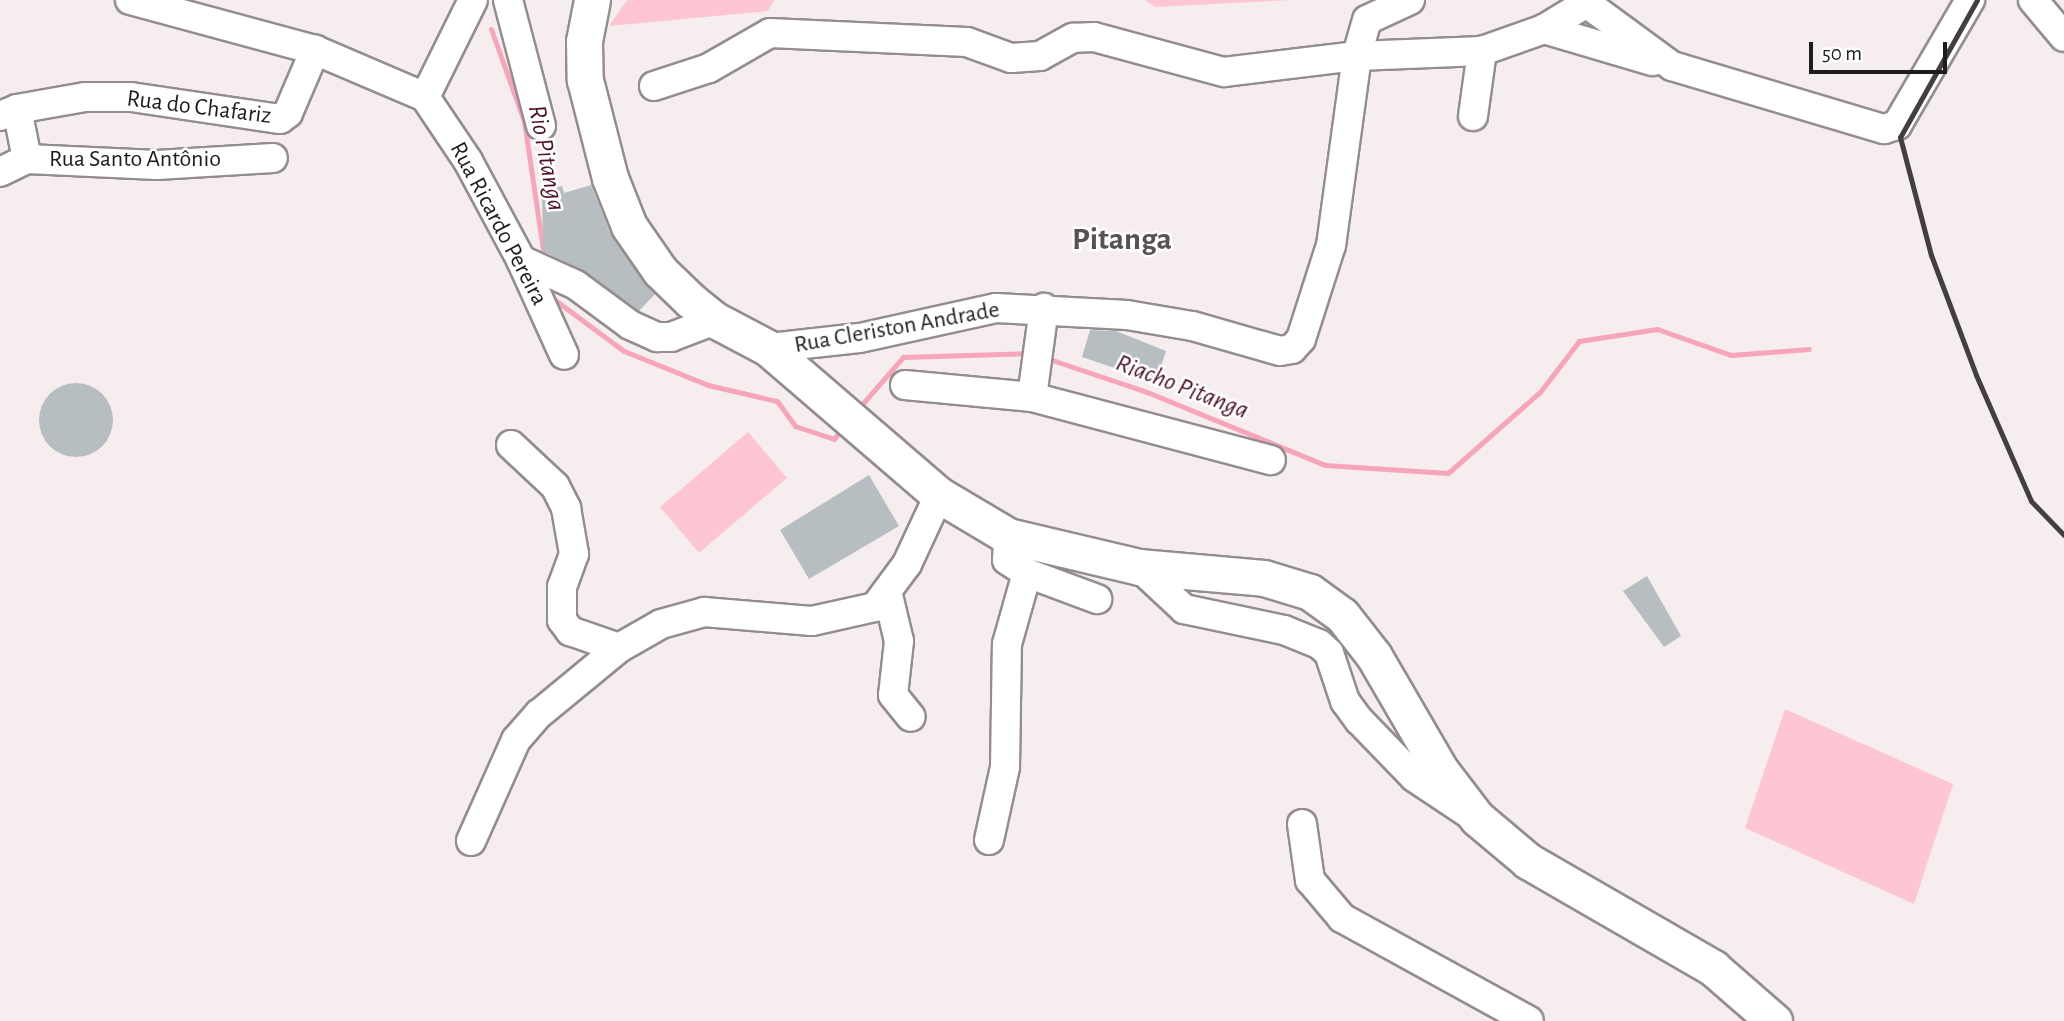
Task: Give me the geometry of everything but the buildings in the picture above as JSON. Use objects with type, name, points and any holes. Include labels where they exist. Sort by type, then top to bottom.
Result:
[{"type":"main road","points":[[592,0],[583,41],[585,80],[610,178],[629,226],[660,271],[715,320],[768,348],[810,387],[939,495],[1008,536],[1139,567],[1264,578],[1310,592],[1342,615],[1374,656],[1441,771],[1477,818],[1528,861],[1713,968],[1774,1021]]},
{"type":"street","points":[[130,0],[315,50],[425,97],[473,0]]},
{"type":"street","points":[[508,0],[541,126]]},
{"type":"street","points":[[1357,56],[1367,20],[1410,0]]},
{"type":"street","points":[[1544,29],[1889,129],[1897,125],[1970,0]]},
{"type":"street","points":[[2033,0],[2064,37]]},
{"type":"street","points":[[654,86],[709,68],[754,38],[770,33],[967,43],[1011,58],[1040,56],[1073,38],[1094,37],[1224,72],[1357,56],[1482,51],[1544,29],[1583,2],[1672,66]]},
{"type":"street","name":"Rua do Chafariz","points":[[9,113],[85,97],[131,97],[280,120],[288,113],[315,50]]},
{"type":"street","points":[[1473,116],[1482,51]]},
{"type":"street","name":"Rua Cleriston Andrade","points":[[768,348],[859,338],[996,308],[1044,308],[1153,319],[1280,351],[1292,349],[1301,339],[1331,245],[1357,56]]},
{"type":"street","name":"Rua Ricardo Pereira","points":[[425,97],[468,161],[522,260],[564,355]]},
{"type":"street","points":[[9,113],[27,159]]},
{"type":"street","name":"Rua Santo Antônio","points":[[0,172],[27,159],[157,164],[273,158]]},
{"type":"street","points":[[522,260],[576,285],[630,325],[657,337],[671,337],[715,320]]},
{"type":"street","points":[[1032,397],[1044,308]]},
{"type":"street","points":[[905,385],[1032,397],[1271,460]]},
{"type":"street","points":[[510,445],[555,486],[566,509],[574,554],[562,587],[562,620],[570,631],[619,648]]},
{"type":"street","points":[[471,841],[516,740],[539,715],[619,648],[661,624],[704,612],[811,621],[855,615],[875,607],[888,595],[939,495]]},
{"type":"street","points":[[1008,536],[1007,560],[1027,573],[1097,599]]},
{"type":"street","points":[[1139,567],[1184,609],[1284,630],[1319,644],[1336,667],[1345,701],[1388,752],[1449,804],[1477,818]]},
{"type":"street","points":[[989,840],[1005,767],[1007,644],[1027,573]]},
{"type":"street","points":[[888,595],[899,642],[893,695],[911,717]]},
{"type":"street","points":[[1302,824],[1303,852],[1310,880],[1325,902],[1342,918],[1529,1021]]},
{"type":"shaded area","points":[[627,0],[774,0],[768,11],[609,26]]},
{"type":"shaded area","points":[[1145,0],[1290,0],[1155,7]]},
{"type":"shaded area","points":[[748,432],[787,478],[699,553],[660,507]]},
{"type":"shaded area","points":[[1785,709],[1953,784],[1914,904],[1745,828]]},
{"type":"waterway","name":"Rio Pitanga","points":[[491,29],[524,121],[544,256]]},
{"type":"waterway","name":"Riacho Pitanga","points":[[555,300],[624,351],[708,385],[777,401],[795,426],[834,439],[843,427]]},
{"type":"waterway","name":"Riacho Pitanga","points":[[1046,358],[1147,392],[1325,465],[1448,473],[1540,392],[1579,341],[1657,329],[1731,355],[1809,349]]},
{"type":"waterway","name":"Riacho Pitanga","points":[[858,409],[903,357],[1030,353]]},
{"type":"railway","points":[[1977,0],[1900,137],[1931,255],[1976,375],[2031,501],[2064,535]]},
{"type":"district","name":"Pitanga","points":[[1122,239]]}]
